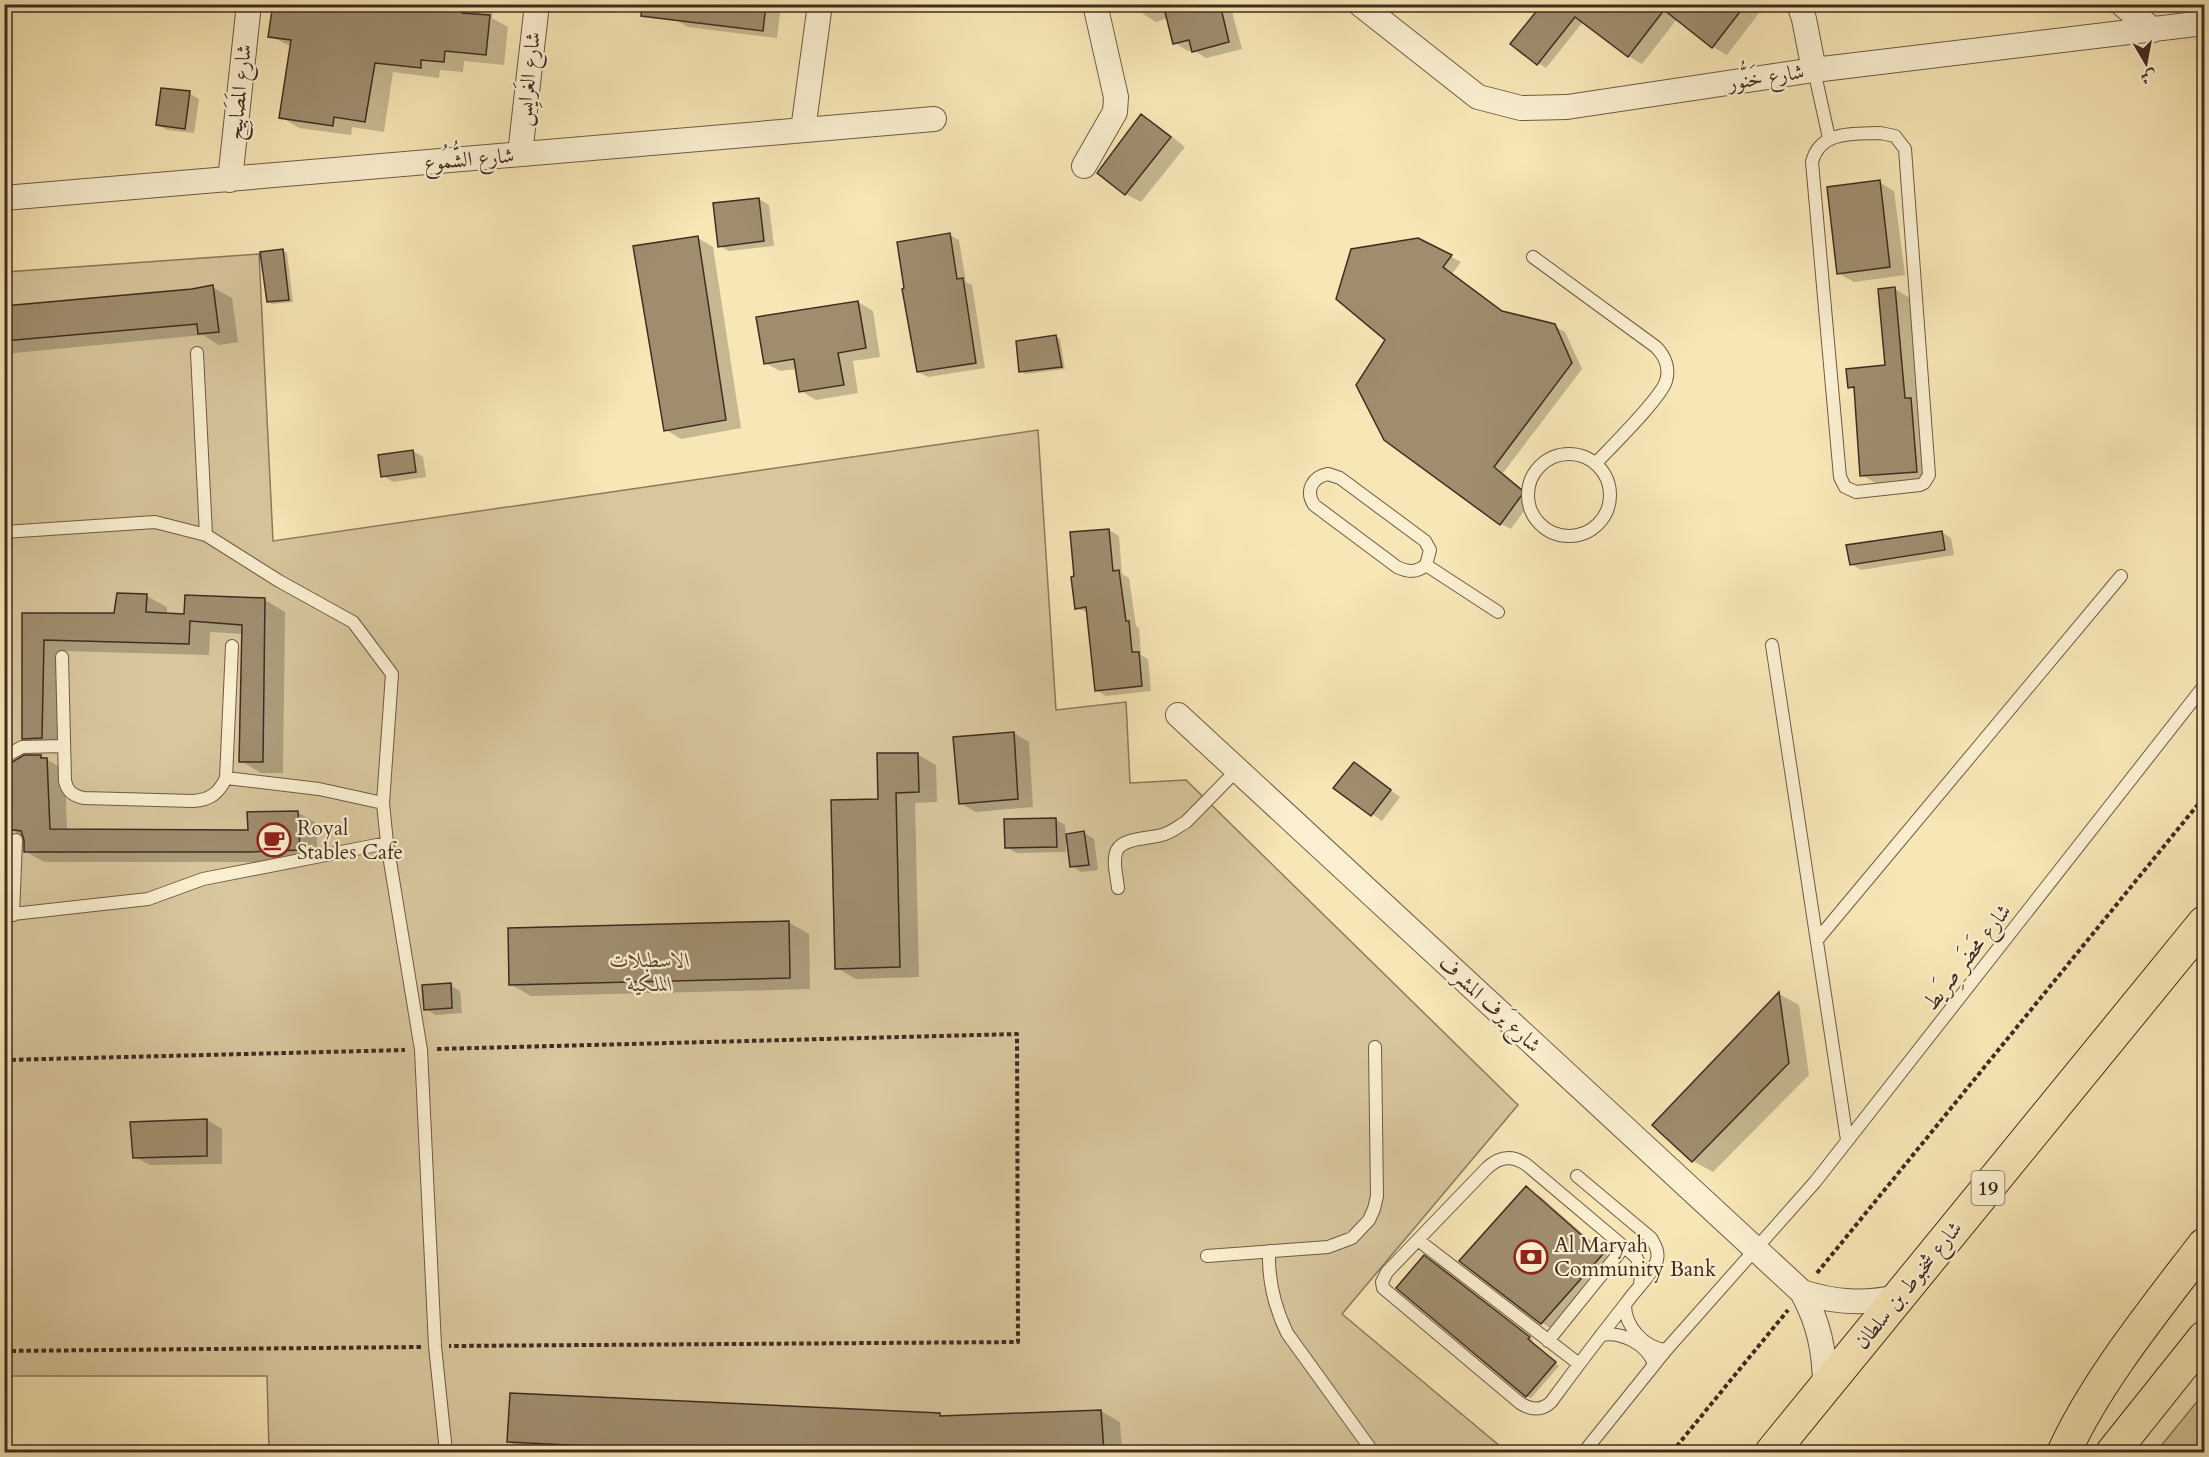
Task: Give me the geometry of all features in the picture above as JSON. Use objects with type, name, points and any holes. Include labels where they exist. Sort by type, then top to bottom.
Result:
[{"type":"main road","name":"شارع شخبوط بن سلطان","points":[[1772,1452],[2205,923]]},
{"type":"main road","points":[[2064,1452],[2074,1430],[2101,1387],[2205,1245]]},
{"type":"main road","points":[[2113,1452],[2205,1338]]},
{"type":"street","name":"شارع المَصَابِيح","points":[[230,180],[249,4]]},
{"type":"street","name":"شارع الغَرايِس","points":[[520,154],[537,4]]},
{"type":"street","points":[[803,130],[820,4]]},
{"type":"street","points":[[1084,166],[1115,112],[1116,97],[1095,4]]},
{"type":"street","name":"شارع خَنُّور","points":[[1360,4],[1478,97],[1521,108],[1567,107],[1814,70],[2205,23]]},
{"type":"street","points":[[1799,4],[1814,70]]},
{"type":"street","points":[[2122,4],[2153,30]]},
{"type":"street","name":"شارع الشُّمُوع","points":[[4,198],[934,119]]},
{"type":"street","name":"شارع يَرف المشرف","points":[[1178,715],[1802,1292],[1812,1310],[1821,1338],[1825,1388]]},
{"type":"street","name":"شارع يَرف المشرف","points":[[1802,1292],[1840,1302],[1880,1301],[1899,1297]]},
{"type":"lane","points":[[1814,70],[1829,138]]},
{"type":"lane","points":[[1888,133],[1896,136],[1905,149],[1929,470],[1927,479],[1920,485],[1856,492],[1845,487],[1840,477],[1812,162],[1818,148],[1829,138],[1841,135],[1888,133]]},
{"type":"lane","points":[[1533,257],[1656,347],[1666,361],[1668,370],[1664,387],[1596,463]]},
{"type":"lane","points":[[197,353],[206,535]]},
{"type":"lane","points":[[1569,453],[1584,456],[1596,463],[1606,475],[1610,489],[1610,503],[1604,517],[1591,530],[1570,537],[1556,535],[1545,530],[1534,519],[1528,506],[1527,492],[1530,479],[1538,467],[1549,458],[1569,453]]},
{"type":"lane","points":[[1322,475],[1334,475],[1403,524],[1428,545],[1430,556],[1426,565],[1415,571],[1397,567],[1314,505],[1309,494],[1312,482],[1322,475]]},
{"type":"lane","points":[[4,532],[155,522],[206,535],[279,581],[353,622],[392,674],[383,803],[387,843],[421,1050],[435,1346],[446,1452]]},
{"type":"lane","points":[[1426,565],[1498,612]]},
{"type":"lane","points":[[1817,940],[2121,576]]},
{"type":"lane","points":[[1772,645],[1848,1140]]},
{"type":"lane","points":[[62,657],[66,788],[76,797],[204,800],[214,795],[222,787],[226,778],[232,646]]},
{"type":"lane","name":"شارع مَحضَر صِرَيط","points":[[1584,1452],[1666,1350],[1757,1249],[1848,1140],[2205,686]]},
{"type":"lane","points":[[4,757],[22,747],[64,746]]},
{"type":"lane","points":[[1118,888],[1116,856],[1121,846],[1154,837],[1186,822],[1237,770]]},
{"type":"lane","points":[[226,778],[319,789],[383,803]]},
{"type":"lane","points":[[16,840],[9,915],[148,899],[203,879],[387,843]]},
{"type":"lane","points":[[1207,1256],[1328,1247],[1352,1238],[1369,1220],[1377,1196],[1375,1047]]},
{"type":"lane","points":[[1576,1176],[1635,1224],[1655,1245],[1658,1257],[1655,1265],[1625,1305],[1546,1406],[1534,1409],[1521,1403],[1383,1288],[1387,1272],[1492,1163],[1498,1159],[1513,1158],[1527,1165],[1624,1246],[1640,1262],[1642,1269],[1640,1284]]},
{"type":"lane","points":[[1418,1240],[1578,1364]]},
{"type":"lane","points":[[1548,1341],[1624,1246]]},
{"type":"lane","points":[[1269,1251],[1272,1293],[1287,1333],[1373,1452]]},
{"type":"lane","points":[[1625,1305],[1627,1320],[1631,1327],[1647,1343],[1666,1350]]},
{"type":"lane","points":[[1601,1335],[1625,1336],[1644,1349],[1654,1365]]},
{"type":"path","points":[[1672,1452],[2205,797]]},
{"type":"path","points":[[4,1060],[1017,1034],[1018,1342],[4,1351]]},
{"type":"green space","name":"الاسطبلات الملكية","points":[[259,254],[273,541],[1038,430],[1056,710],[1126,702],[1130,783],[1186,780],[1518,1105],[1342,1314],[1507,1452],[269,1452],[267,1376],[5,1376],[5,272]]},
{"type":"green space","points":[[2204,1393],[2204,1452],[2156,1452]]},
{"type":"building","points":[[273,4],[463,4],[462,13],[490,15],[486,55],[445,51],[444,62],[421,60],[421,68],[375,63],[365,122],[334,117],[333,126],[279,118],[291,40],[268,37]]},
{"type":"building","points":[[642,4],[766,4],[763,31],[641,16]]},
{"type":"building","points":[[1163,4],[1220,4],[1229,42],[1192,52],[1189,40],[1173,44]]},
{"type":"building","points":[[1551,4],[1746,4],[1712,48],[1664,10],[1628,57],[1575,17],[1537,65],[1510,44],[1539,8],[1545,12]]},
{"type":"building","points":[[161,88],[190,91],[185,129],[156,125]]},
{"type":"building","points":[[1141,114],[1171,137],[1125,195],[1097,173]]},
{"type":"building","points":[[1880,180],[1890,267],[1837,274],[1827,187]]},
{"type":"building","points":[[759,198],[764,241],[718,247],[713,203]]},
{"type":"building","points":[[950,233],[957,279],[963,278],[976,363],[917,372],[902,289],[904,288],[897,242]]},
{"type":"building","points":[[698,236],[726,420],[664,431],[633,246]]},
{"type":"building","points":[[1418,238],[1452,255],[1443,267],[1502,311],[1555,324],[1572,363],[1494,467],[1524,492],[1500,525],[1384,440],[1356,385],[1385,340],[1336,299],[1351,249]]},
{"type":"building","points":[[283,249],[289,300],[267,302],[260,252]]},
{"type":"building","points":[[213,285],[219,332],[198,334],[197,324],[4,341],[4,306],[192,289]]},
{"type":"building","points":[[1895,287],[1905,398],[1911,398],[1917,472],[1860,476],[1854,387],[1848,388],[1846,369],[1885,365],[1878,289]]},
{"type":"building","points":[[858,301],[866,348],[838,353],[844,385],[799,392],[794,359],[764,364],[756,317]]},
{"type":"building","points":[[1056,335],[1062,367],[1019,372],[1016,341]]},
{"type":"building","points":[[413,450],[416,472],[381,477],[378,455]]},
{"type":"building","points":[[1109,529],[1113,571],[1119,570],[1126,621],[1129,621],[1132,652],[1139,652],[1142,686],[1095,691],[1086,607],[1075,609],[1071,577],[1074,576],[1070,532]]},
{"type":"building","points":[[1942,531],[1945,550],[1850,565],[1846,545]]},
{"type":"building","points":[[117,593],[147,594],[146,612],[184,614],[185,595],[265,598],[263,762],[239,762],[242,625],[190,621],[189,644],[44,640],[42,738],[22,739],[22,613],[114,613]]},
{"type":"building","points":[[1014,732],[1018,799],[959,804],[953,737]]},
{"type":"building","points":[[877,753],[918,753],[919,792],[896,793],[900,967],[835,969],[831,800],[878,799]]},
{"type":"building","points":[[24,755],[41,755],[41,758],[47,758],[50,829],[248,830],[247,812],[298,811],[300,850],[24,852],[21,831],[7,829],[9,764]]},
{"type":"building","points":[[1354,762],[1391,790],[1371,816],[1333,788]]},
{"type":"building","points":[[1056,818],[1057,847],[1005,848],[1004,819]]},
{"type":"building","points":[[1084,831],[1089,865],[1070,867],[1066,834]]},
{"type":"building","points":[[789,921],[790,978],[509,985],[508,928]]},
{"type":"building","points":[[451,983],[452,1008],[424,1010],[422,985]]},
{"type":"building","points":[[1779,992],[1789,1063],[1692,1162],[1652,1125]]},
{"type":"building","points":[[207,1119],[207,1156],[133,1158],[130,1122]]},
{"type":"building","name":"Al Maryah Community Bank","points":[[1526,1186],[1603,1254],[1541,1324],[1459,1261]]},
{"type":"building","points":[[1424,1255],[1530,1337],[1528,1339],[1556,1362],[1526,1397],[1396,1288]]},
{"type":"building","points":[[510,1393],[940,1413],[940,1416],[1101,1410],[1104,1452],[707,1452],[507,1442]]},
{"type":"place","name":"Royal Stables Cafe","points":[[274,840]]},
{"type":"place","name":"Al Maryah Community Bank","points":[[1531,1257]]}]
